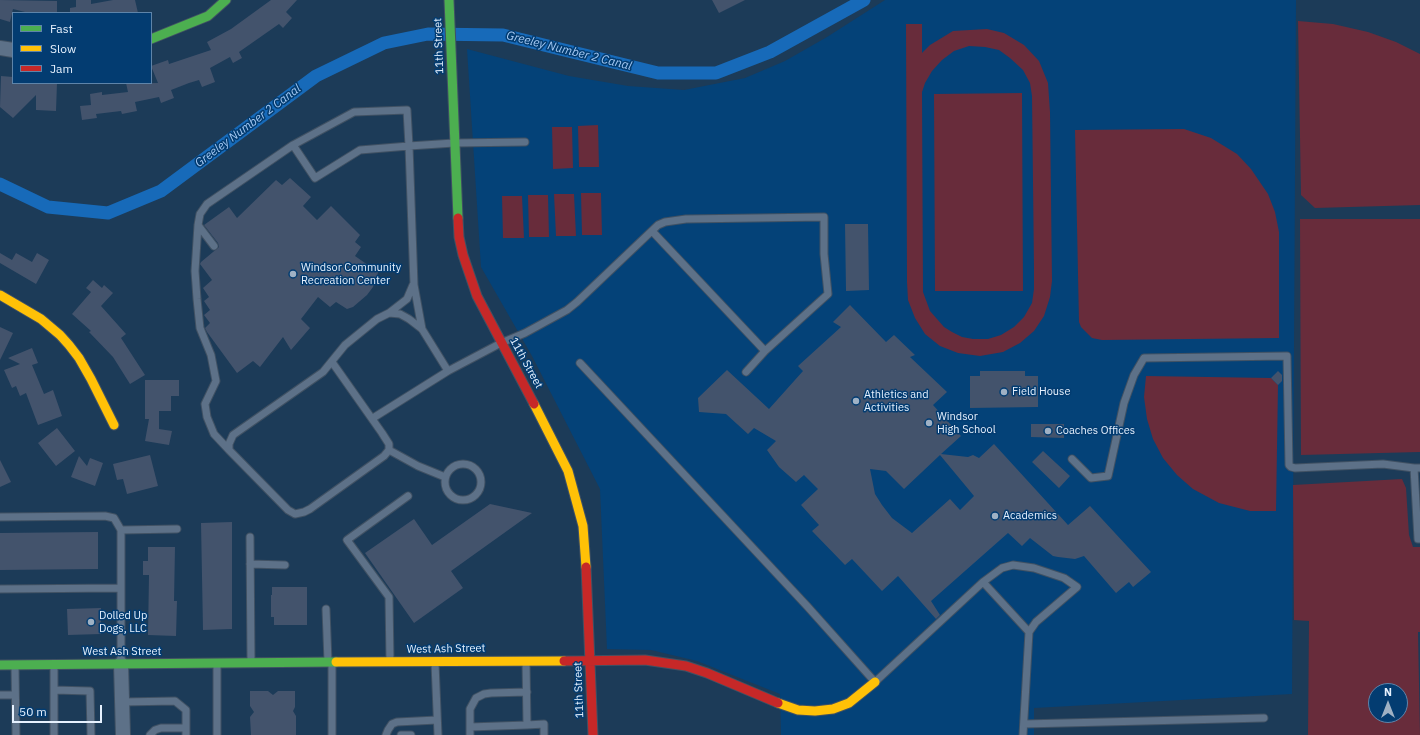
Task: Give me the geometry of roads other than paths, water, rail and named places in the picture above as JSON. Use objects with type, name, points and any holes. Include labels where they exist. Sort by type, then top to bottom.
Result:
[{"type":"street","points":[[152,39],[208,16],[226,0]]},
{"type":"street","name":"11th Street","points":[[449,4],[458,221],[463,255],[477,296],[554,441],[568,471],[576,497],[586,556],[593,735]]},
{"type":"street","points":[[0,48],[12,50]]},
{"type":"street","points":[[0,295],[41,319],[70,345],[88,374],[114,425]]},
{"type":"street","name":"West Ash Street","points":[[0,665],[590,659],[645,660],[686,666],[707,673],[776,703],[798,710],[833,709],[849,703],[875,682]]},
{"type":"street","points":[[121,664],[123,735]]},
{"type":"lane","points":[[332,362],[373,418],[389,444],[389,450],[384,456],[310,509],[295,514],[288,510],[214,434],[207,417],[205,404],[216,381],[211,356],[200,328],[195,271],[198,225],[200,214],[207,204],[293,146],[354,112],[408,110],[414,285],[422,329]]},
{"type":"lane","points":[[293,146],[315,178],[360,150],[454,143],[525,142]]},
{"type":"lane","points":[[373,418],[448,371],[501,342],[525,333],[574,305],[658,225],[678,219],[824,217],[824,254],[828,294],[765,352],[746,372]]},
{"type":"lane","points":[[198,225],[214,246]]},
{"type":"lane","points":[[652,231],[765,352]]},
{"type":"lane","points":[[229,450],[229,444],[233,434],[323,372],[345,345],[377,319],[389,313],[408,299],[414,285]]},
{"type":"lane","points":[[389,313],[400,314],[422,329],[448,371]]},
{"type":"lane","points":[[1072,459],[1091,478],[1108,476],[1124,403],[1134,375],[1144,358],[1287,356],[1289,465],[1295,468],[1383,464],[1417,468],[1418,539],[1420,540]]},
{"type":"lane","points":[[580,363],[807,606],[875,682],[983,582],[1002,568],[1013,565],[1034,568],[1064,578],[1077,587],[1036,622],[1029,632],[1023,735]]},
{"type":"lane","points":[[389,450],[418,466],[445,477]]},
{"type":"lane","points":[[456,464],[469,464],[479,473],[481,485],[479,491],[474,496],[469,499],[458,500],[452,497],[445,488],[445,477],[451,467],[456,464]]},
{"type":"lane","points":[[390,661],[389,597],[347,540],[408,496]]},
{"type":"lane","points":[[0,517],[105,516],[114,518],[121,530],[121,664]]},
{"type":"lane","points":[[121,530],[177,529]]},
{"type":"lane","points":[[250,537],[251,663]]},
{"type":"lane","points":[[250,564],[285,565]]},
{"type":"lane","points":[[983,582],[1029,632]]},
{"type":"lane","points":[[0,588],[121,588]]},
{"type":"lane","points":[[326,609],[330,662],[332,735]]},
{"type":"lane","points":[[526,660],[528,725]]},
{"type":"lane","points":[[435,661],[438,735]]},
{"type":"lane","points":[[217,663],[217,735]]},
{"type":"lane","points":[[54,664],[54,735]]},
{"type":"lane","points":[[15,665],[16,735]]},
{"type":"lane","points":[[54,690],[90,690],[91,735]]},
{"type":"lane","points":[[527,692],[491,692],[479,696],[473,702],[470,709],[470,731],[544,724],[544,735]]},
{"type":"lane","points":[[0,695],[15,694]]},
{"type":"lane","points":[[122,702],[175,701],[186,710],[186,731],[161,728],[155,730],[150,735]]},
{"type":"lane","points":[[1024,724],[1264,718]]},
{"type":"lane","points":[[386,735],[392,724],[397,722],[437,720]]},
{"type":"lane","points":[[401,735],[412,735]]},
{"type":"waterway","name":"Greeley Number 2 Canal","points":[[0,184],[48,207],[108,213],[161,191],[316,76],[384,43],[428,34],[503,35],[658,73],[716,73],[770,52],[864,0]]},
{"type":"place","name":"Windsor Community Recreation Center","points":[[293,274]]},
{"type":"place","name":"Field House","points":[[1004,392]]},
{"type":"place","name":"Athletics and Activities","points":[[856,401]]},
{"type":"place","name":"Windsor High School","points":[[929,423]]},
{"type":"place","name":"Coaches Offices","points":[[1048,431]]},
{"type":"place","name":"Academics","points":[[995,516]]},
{"type":"place","name":"Dolled Up Dogs, LLC","points":[[91,622]]}]
